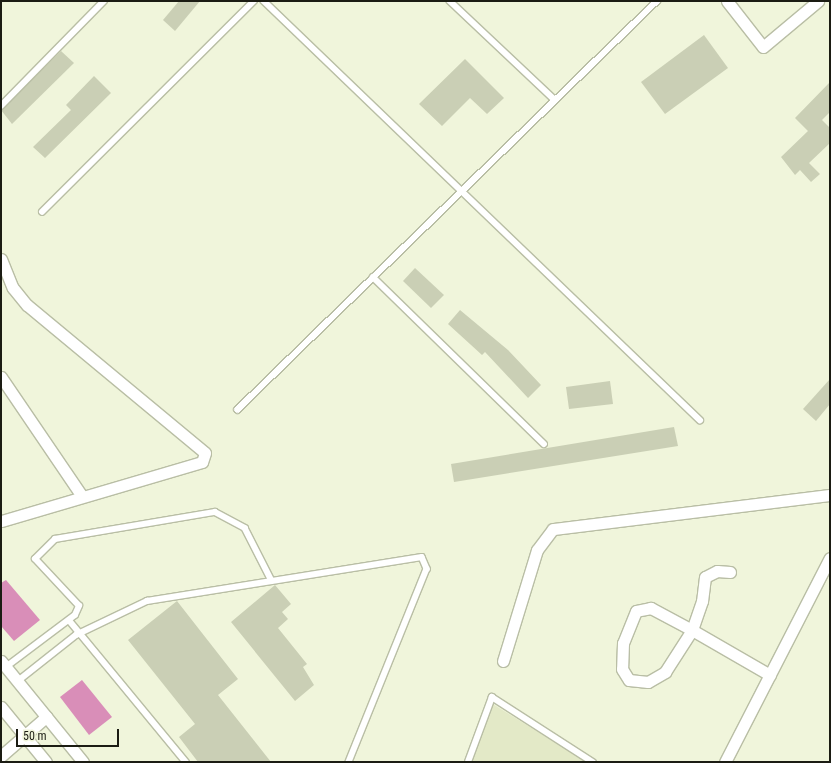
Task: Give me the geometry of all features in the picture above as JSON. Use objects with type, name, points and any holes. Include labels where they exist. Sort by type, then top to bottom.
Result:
[{"type":"street","points":[[727,1],[763,47],[818,1]]},
{"type":"street","points":[[1,259],[14,288],[27,305],[205,453],[202,462],[1,521]]},
{"type":"street","points":[[1,377],[82,496]]},
{"type":"street","points":[[503,661],[537,550],[553,529],[830,495]]},
{"type":"street","points":[[725,762],[830,558]]},
{"type":"street","points":[[730,572],[717,571],[705,577],[692,630],[665,672],[648,682],[629,680],[622,669],[623,643],[636,611],[651,608],[692,630],[770,675]]},
{"type":"street","points":[[4,664],[82,762]]},
{"type":"street","points":[[1,707],[46,762]]},
{"type":"street","points":[[1,756],[46,717]]},
{"type":"lane","points":[[1,106],[104,1]]},
{"type":"lane","points":[[42,212],[254,1]]},
{"type":"lane","points":[[264,1],[700,420]]},
{"type":"lane","points":[[450,1],[555,100]]},
{"type":"lane","points":[[237,410],[657,1]]},
{"type":"lane","points":[[373,277],[544,444]]},
{"type":"lane","points":[[4,664],[69,620],[79,606],[35,558],[41,550],[63,538],[215,512],[245,528],[272,581]]},
{"type":"lane","points":[[18,681],[79,634],[147,601],[422,557],[425,559],[427,569],[349,762]]},
{"type":"lane","points":[[69,620],[186,762]]},
{"type":"lane","points":[[468,762],[492,696],[593,762]]},
{"type":"shaded area","points":[[6,580],[40,620],[14,641],[1,626],[1,583]]},
{"type":"shaded area","points":[[82,680],[112,717],[89,735],[60,697]]},
{"type":"shaded area","points":[[491,703],[587,762],[466,762]]},
{"type":"building","points":[[179,1],[200,1],[175,31],[163,20]]},
{"type":"building","points":[[704,35],[728,68],[665,114],[641,82]]},
{"type":"building","points":[[61,51],[74,63],[12,124],[1,110]]},
{"type":"building","points":[[465,59],[504,98],[487,114],[470,98],[442,126],[419,104]]},
{"type":"building","points":[[94,76],[111,93],[45,158],[33,147],[71,110],[66,105]]},
{"type":"building","points":[[830,82],[830,112],[822,120],[830,128],[830,143],[809,163],[820,174],[811,182],[800,170],[795,175],[781,157],[808,131],[795,118]]},
{"type":"building","points":[[415,268],[444,295],[431,308],[403,281]]},
{"type":"building","points":[[460,310],[508,350],[541,385],[528,398],[485,352],[482,355],[448,324]]},
{"type":"building","points":[[830,379],[830,404],[816,421],[803,409]]},
{"type":"building","points":[[610,381],[613,404],[569,409],[566,387]]},
{"type":"building","points":[[674,427],[678,446],[454,482],[451,464]]},
{"type":"building","points":[[275,585],[291,604],[282,612],[288,619],[278,628],[307,664],[303,667],[314,685],[295,701],[231,622]]},
{"type":"building","points":[[177,601],[238,679],[218,695],[271,762],[198,762],[179,737],[195,724],[128,640]]}]
